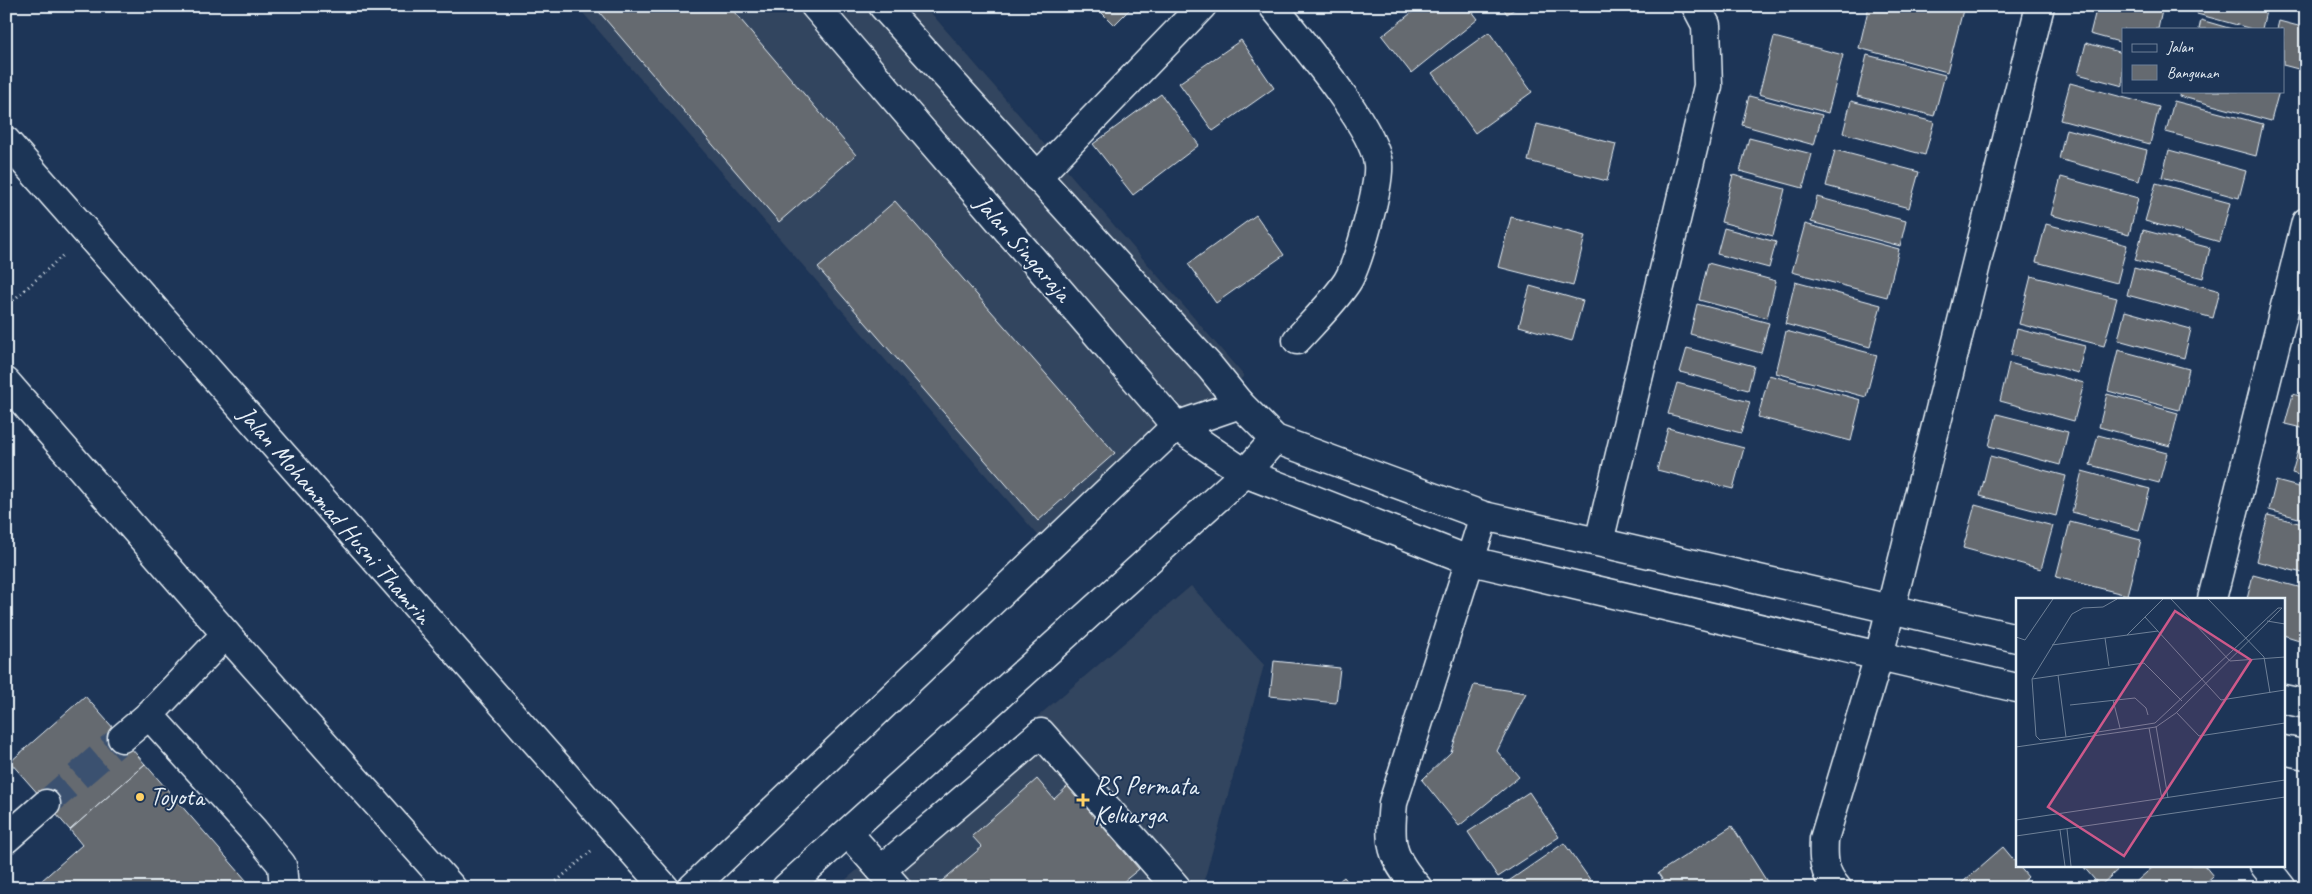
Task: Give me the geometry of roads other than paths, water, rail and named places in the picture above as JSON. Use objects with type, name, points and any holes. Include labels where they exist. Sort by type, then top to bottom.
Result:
[{"type":"street","name":"Jalan Singaraja","points":[[815,6],[1176,426],[1245,472],[1471,561],[2016,688]]},
{"type":"street","points":[[882,6],[1210,367],[1240,404],[1275,439],[1484,516],[2016,638]]},
{"type":"street","points":[[1037,177],[1202,6]]},
{"type":"street","points":[[1273,6],[1333,83],[1368,137],[1378,163],[1376,192],[1348,280],[1297,340]]},
{"type":"street","points":[[1599,542],[1708,86],[1706,25],[1696,6]]},
{"type":"street","points":[[1837,888],[1831,881],[1823,862],[1824,839],[1879,656],[2040,6]]},
{"type":"street","name":"Jalan Mohammad Husni Thamrin","points":[[6,141],[665,888]]},
{"type":"street","points":[[2212,598],[2306,222]]},
{"type":"street","points":[[6,382],[226,634],[452,888]]},
{"type":"street","points":[[692,888],[1176,426],[1240,404]]},
{"type":"street","points":[[786,888],[1245,472],[1275,439]]},
{"type":"street","points":[[1418,888],[1402,870],[1393,851],[1390,834],[1393,803],[1484,516]]},
{"type":"street","points":[[122,738],[149,715],[226,634]]},
{"type":"street","points":[[2284,699],[2306,704]]},
{"type":"street","points":[[149,715],[254,830],[282,866],[284,888]]},
{"type":"street","points":[[848,833],[889,879],[1041,733],[1176,887]]},
{"type":"street","points":[[2284,750],[2306,755]]},
{"type":"street","points":[[6,839],[46,804]]},
{"type":"street","points":[[2265,866],[2282,888]]},
{"type":"tunnel","points":[[46,804],[122,738]]},
{"type":"place","name":"Toyota","points":[[140,797]]},
{"type":"place","name":"RS Permata Keluarga","points":[[1083,800]]}]
